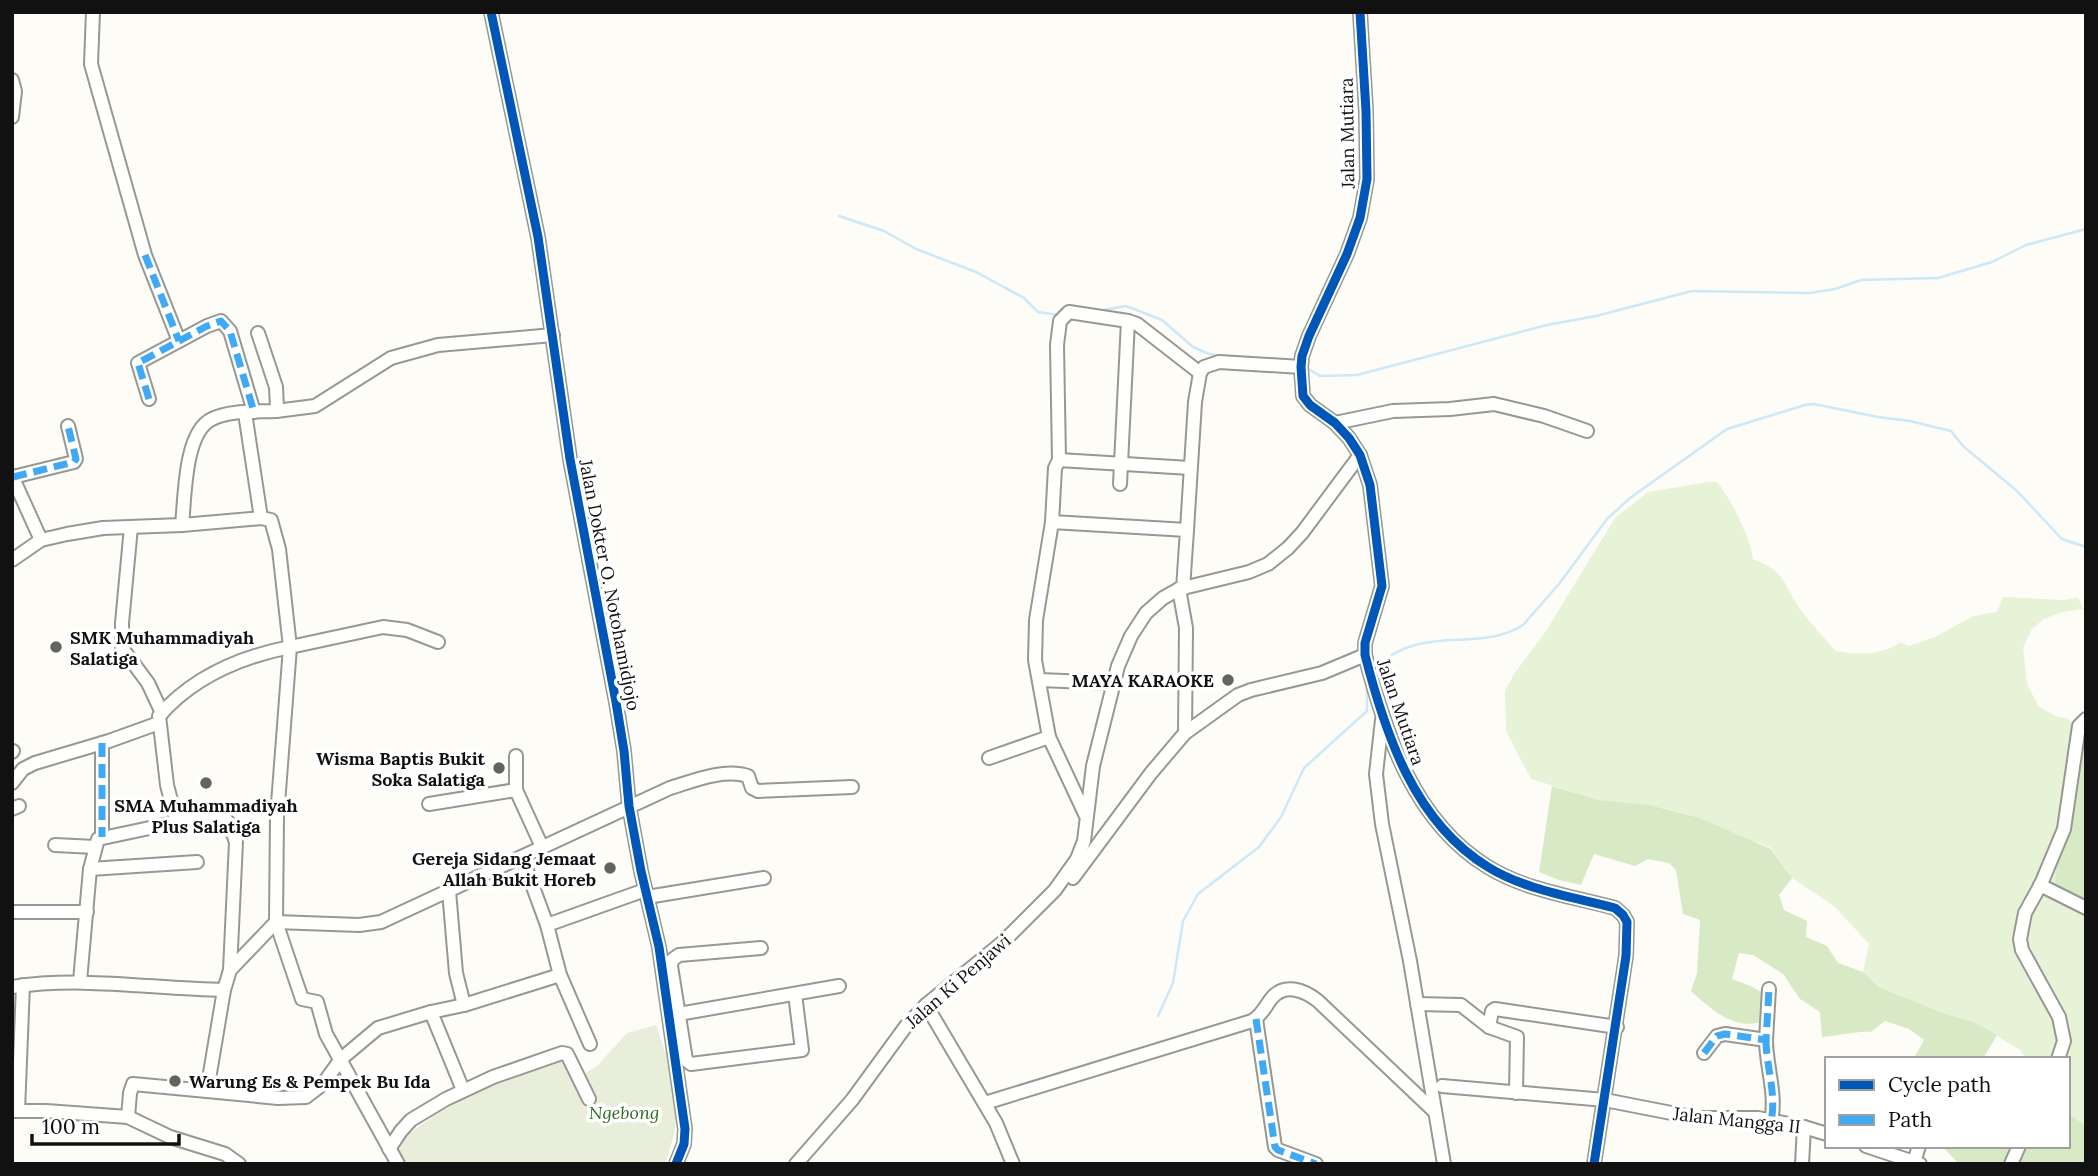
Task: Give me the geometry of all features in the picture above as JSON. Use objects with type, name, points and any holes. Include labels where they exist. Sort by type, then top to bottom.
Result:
[{"type":"street","points":[[93,12],[91,64],[145,256],[179,341]]},
{"type":"street","name":"Jalan Dokter O. Notohamidjojo","points":[[491,12],[538,237],[570,459],[622,739],[629,806],[675,1015],[685,1129],[684,1144],[676,1164]]},
{"type":"street","name":"Jalan Mutiara","points":[[1360,12],[1367,179],[1360,218],[1347,254],[1309,336],[1301,366],[1303,396],[1349,438],[1360,455],[1370,485],[1382,586],[1364,654],[1383,716],[1411,785],[1443,827],[1487,867],[1514,880],[1615,908],[1627,922],[1617,1027],[1594,1164]]},
{"type":"street","points":[[12,80],[15,91],[12,117]]},
{"type":"street","points":[[1087,817],[1049,737],[1035,660],[1036,620],[1052,522],[1055,468],[1059,460],[1057,345],[1060,321],[1066,314],[1074,312],[1137,324],[1200,373]]},
{"type":"street","points":[[149,399],[138,362],[207,326],[221,321],[226,324],[230,331],[249,413],[261,518]]},
{"type":"street","points":[[1120,484],[1128,321]]},
{"type":"street","points":[[258,333],[276,387],[276,411]]},
{"type":"street","points":[[182,525],[187,476],[197,434],[201,427],[212,419],[315,406],[391,358],[438,345],[553,335]]},
{"type":"street","points":[[1185,733],[1186,628],[1181,589],[1195,402],[1200,373],[1205,367],[1219,362],[1301,366]]},
{"type":"street","points":[[1335,424],[1393,411],[1494,404],[1544,416],[1587,431]]},
{"type":"street","points":[[41,540],[13,476],[74,462],[76,459],[68,426]]},
{"type":"street","points":[[1055,890],[1082,848],[1093,766],[1118,666],[1141,618],[1154,604],[1181,589],[1249,572],[1278,556],[1302,533],[1360,455]]},
{"type":"street","points":[[1059,460],[1191,468]]},
{"type":"street","points":[[12,509],[26,506]]},
{"type":"street","points":[[12,560],[41,540],[85,530],[270,518],[286,600],[290,647],[277,817],[276,922],[301,997],[317,1002],[326,1034],[398,1164]]},
{"type":"street","points":[[1052,522],[1187,530]]},
{"type":"street","points":[[131,527],[122,648],[148,683],[161,718],[167,785],[177,824]]},
{"type":"street","points":[[12,783],[29,765],[102,743],[161,718],[215,671],[261,653],[383,627],[407,630],[438,642]]},
{"type":"street","points":[[1055,890],[1076,875],[1151,773],[1185,733],[1238,695],[1322,674],[1364,654]]},
{"type":"street","points":[[1039,680],[1114,683]]},
{"type":"street","points":[[1383,716],[1376,774],[1381,824],[1417,1004],[1444,1164]]},
{"type":"street","points":[[2059,1057],[2064,1041],[2059,1017],[2022,950],[2020,939],[2025,913],[2064,829],[2078,726],[2086,719]]},
{"type":"street","points":[[989,758],[1049,737]]},
{"type":"street","points":[[80,981],[90,869],[98,842],[102,743]]},
{"type":"street","points":[[516,756],[516,790],[542,847]]},
{"type":"street","points":[[230,970],[276,922],[375,923],[670,788],[722,775],[745,774],[752,788],[758,792],[852,787]]},
{"type":"street","points":[[429,804],[516,790]]},
{"type":"street","points":[[55,845],[98,842],[220,813],[229,823],[235,837],[230,970],[224,990],[207,1091]]},
{"type":"street","points":[[522,856],[547,925],[560,975],[590,1044]]},
{"type":"street","points":[[90,869],[197,862]]},
{"type":"street","points":[[547,925],[646,893],[764,878]]},
{"type":"street","points":[[2040,885],[2086,908]]},
{"type":"street","name":"Jalan Ki Penjawi","points":[[796,1164],[852,1100],[906,1026],[926,1005],[1002,943],[1055,890]]},
{"type":"street","points":[[449,891],[456,973],[464,1004]]},
{"type":"street","points":[[12,912],[87,912]]},
{"type":"street","points":[[761,948],[679,955],[674,958],[671,966],[675,1015],[685,1059],[688,1063],[799,1051],[803,1045],[795,994]]},
{"type":"street","points":[[128,1118],[133,1084],[278,1098],[306,1097],[323,1084],[341,1059],[378,1028],[560,975]]},
{"type":"street","points":[[224,990],[80,981],[18,986],[15,1111],[128,1118],[170,1137],[225,1154],[239,1164]]},
{"type":"street","points":[[675,1015],[839,986]]},
{"type":"street","points":[[1769,989],[1766,1060],[1774,1108],[1772,1121]]},
{"type":"street","points":[[985,1103],[1256,1019],[1280,991],[1297,990],[1311,996],[1435,1112]]},
{"type":"street","points":[[1417,1004],[1461,1004],[1489,1027],[1518,1038],[1516,1093]]},
{"type":"street","points":[[926,1005],[985,1103],[1013,1164]]},
{"type":"street","points":[[1489,1027],[1491,1012],[1495,1009],[1617,1027]]},
{"type":"street","points":[[431,1012],[463,1090]]},
{"type":"street","points":[[1256,1019],[1275,1147],[1316,1164]]},
{"type":"street","points":[[1704,1053],[1717,1036],[1726,1034],[1766,1040]]},
{"type":"street","points":[[389,1149],[401,1130],[411,1121],[463,1090],[519,1067],[565,1053],[589,1099]]},
{"type":"street","name":"Jalan Mangga II","points":[[1441,1086],[1605,1100],[1697,1118],[1758,1118],[1825,1132]]},
{"type":"street","points":[[1802,1164],[1804,1127]]},
{"type":"street","points":[[1872,1148],[1917,1163]]},
{"type":"street","points":[[2011,1164],[2018,1148]]},
{"type":"street","points":[[205,1164],[208,1149]]},
{"type":"green space","points":[[1717,482],[1739,519],[1753,559],[1778,574],[1800,609],[1836,651],[1870,653],[1885,650],[1900,642],[1909,646],[1937,636],[1973,616],[1997,612],[2003,597],[2062,600],[2078,598],[2083,609],[2062,612],[2044,619],[2032,629],[2023,648],[2027,684],[2039,707],[2068,719],[2085,735],[2072,823],[2056,864],[2065,906],[2086,916],[2086,1126],[2070,1114],[2070,1057],[2025,1057],[2020,1050],[1974,1022],[1943,1013],[1879,987],[1863,972],[1869,944],[1834,906],[1792,878],[1771,848],[1697,817],[1668,809],[1600,800],[1531,779],[1506,731],[1505,691],[1514,674],[1546,631],[1615,518],[1648,492]]},
{"type":"green space","points":[[2085,735],[2086,916],[2065,906],[2055,888],[2056,864],[2072,822]]},
{"type":"green space","points":[[1552,786],[1600,800],[1649,805],[1697,817],[1771,849],[1792,878],[1779,895],[1784,910],[1807,921],[1806,937],[1827,946],[1838,963],[1863,972],[1879,987],[1943,1013],[1974,1022],[1997,1035],[1984,1057],[1915,1057],[1924,1040],[1909,1029],[1885,1021],[1871,1032],[1822,1037],[1820,1012],[1800,999],[1783,974],[1753,955],[1739,953],[1732,979],[1765,995],[1775,1016],[1751,1024],[1730,1020],[1691,991],[1697,973],[1700,920],[1683,914],[1676,870],[1669,863],[1648,859],[1635,866],[1594,854],[1581,885],[1539,872]]},
{"type":"green space","name":"Ngebong","points":[[656,1025],[674,1088],[676,1114],[666,1164],[404,1164],[399,1152],[402,1140],[440,1112],[501,1082],[568,1059],[582,1075],[597,1066],[627,1033]]},
{"type":"green space","points":[[2070,1114],[2086,1126],[2086,1164],[1959,1164],[1944,1148],[2070,1148]]},
{"type":"waterway","points":[[839,216],[884,231],[916,249],[976,272],[1024,298],[1038,312],[1059,315]]},
{"type":"waterway","points":[[1304,366],[1320,376],[1357,375],[1547,325],[1596,316],[1692,291],[1810,293],[1835,289],[1861,280],[1938,278],[1992,262],[2026,245],[2086,229]]},
{"type":"waterway","points":[[1099,311],[1125,306],[1134,309],[1162,320],[1193,347],[1221,356]]},
{"type":"waterway","points":[[1372,670],[1392,655],[1409,647],[1428,642],[1497,636],[1523,625],[1559,584],[1607,519],[1630,498],[1727,429],[1805,405],[1814,404],[1910,421],[1951,431],[1963,446],[2017,491],[2062,539],[2086,547]]},
{"type":"waterway","points":[[1158,1016],[1173,983],[1183,921],[1198,894],[1259,847],[1281,817],[1304,768],[1367,711],[1367,681]]},
{"type":"marked path","points":[[145,255],[179,341]]},
{"type":"marked path","points":[[149,399],[138,363],[221,321],[230,331],[254,412]]},
{"type":"marked path","points":[[13,477],[74,462],[76,459],[68,426]]},
{"type":"marked path","points":[[102,743],[102,837]]},
{"type":"marked path","points":[[1704,1053],[1717,1036],[1725,1034],[1766,1040],[1769,989]]},
{"type":"marked path","points":[[1256,1019],[1275,1147],[1316,1164]]},
{"type":"marked path","points":[[1766,1040],[1773,1101],[1771,1121]]},
{"type":"cycle path","points":[[491,12],[538,237],[570,459],[624,751],[629,806],[659,947],[685,1129],[684,1144],[676,1164]]},
{"type":"cycle path","points":[[1360,12],[1367,179],[1360,218],[1347,254],[1302,356],[1303,396],[1349,438],[1360,455],[1370,485],[1382,586],[1365,643],[1365,655],[1393,744],[1422,801],[1440,826],[1462,848],[1488,867],[1518,882],[1615,908],[1627,922],[1626,956],[1594,1164]]},
{"type":"place","name":"SMK Muhammadiyah Salatiga","points":[[56,647]]},
{"type":"place","name":"MAYA KARAOKE","points":[[1228,680]]},
{"type":"place","name":"Wisma Baptis Bukit Soka Salatiga","points":[[499,768]]},
{"type":"place","name":"SMA Muhammadiyah Plus Salatiga","points":[[206,783]]},
{"type":"place","name":"Gereja Sidang Jemaat Allah Bukit Horeb","points":[[610,868]]},
{"type":"place","name":"Warung Es & Pempek Bu Ida","points":[[175,1081]]}]
